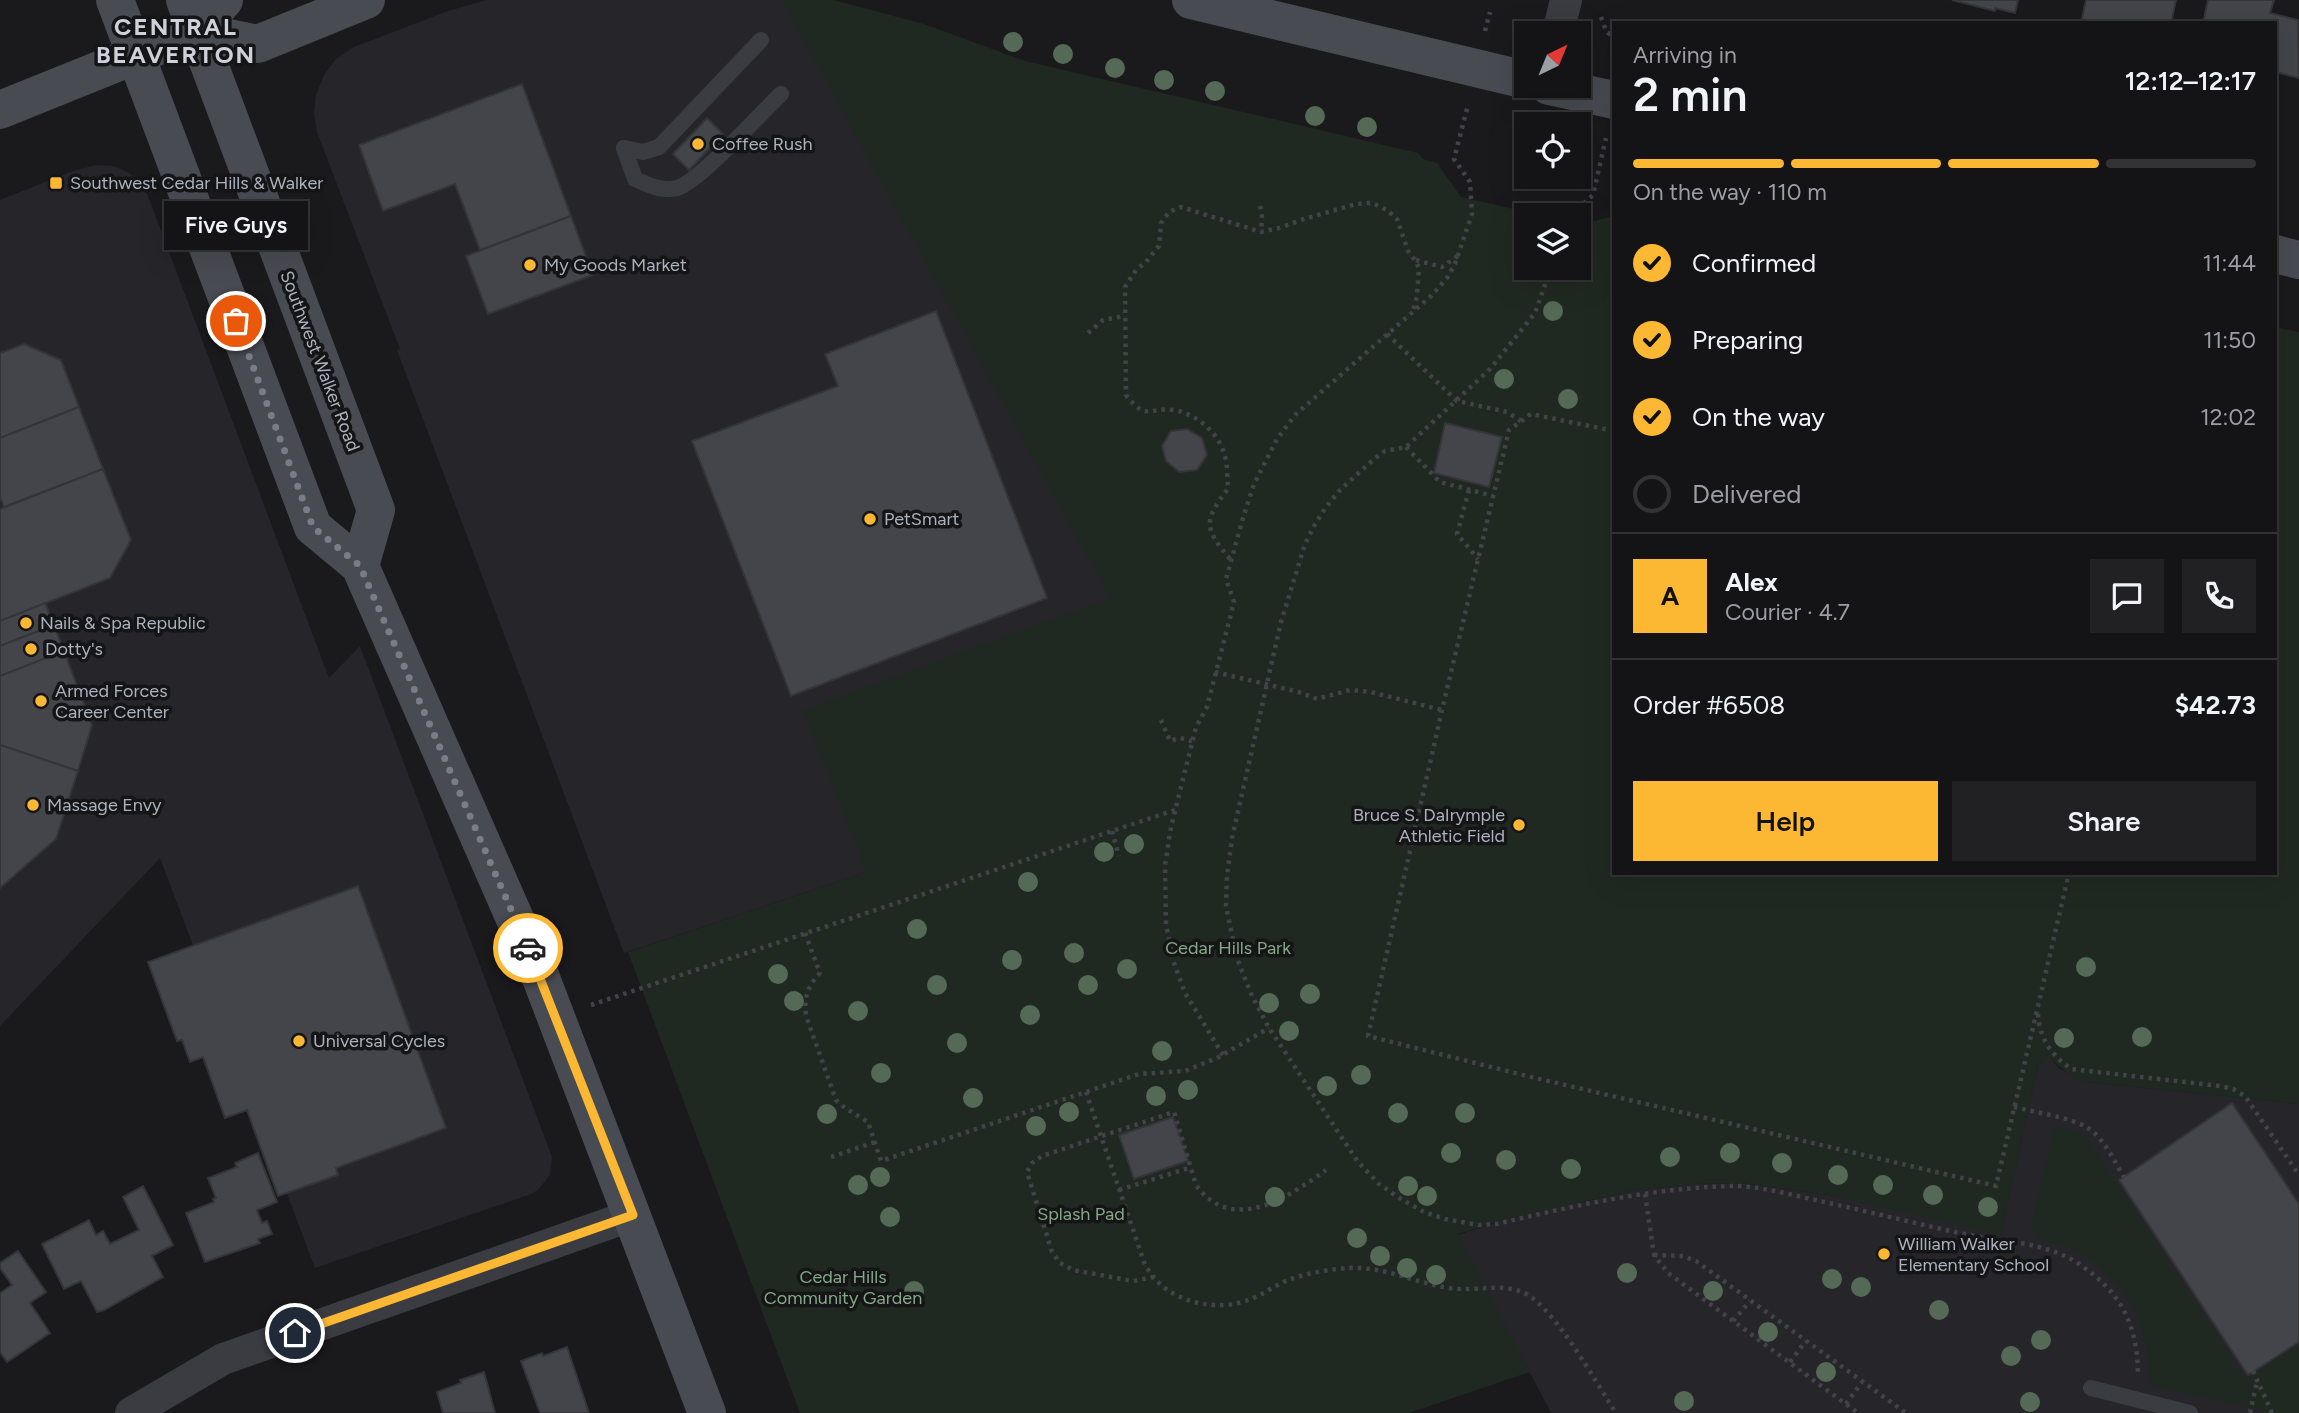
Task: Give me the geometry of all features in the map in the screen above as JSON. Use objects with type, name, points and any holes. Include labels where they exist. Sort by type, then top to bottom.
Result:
[{"type":"main road","points":[[115,0],[313,527],[360,566],[557,1017],[707,1413]]},
{"type":"main road","points":[[0,110],[136,56],[191,15],[225,0]]},
{"type":"main road","points":[[191,15],[258,44],[366,0]]},
{"type":"main road","points":[[1191,0],[1247,6],[1514,77]]},
{"type":"main road","name":"Southwest Walker Road","points":[[191,15],[376,510],[360,566]]},
{"type":"main road","points":[[1574,98],[1611,116]]},
{"type":"main road","points":[[2277,254],[2299,260]]},
{"type":"street","points":[[1561,21],[1566,0]]},
{"type":"street","points":[[131,1413],[222,1359],[633,1215]]},
{"type":"lane","points":[[761,40],[659,148],[643,152],[624,148],[635,179],[656,188],[678,188],[697,177],[780,94]]},
{"type":"lane","points":[[2091,1388],[2190,1413]]},
{"type":"path","points":[[1601,17],[1606,31],[1612,36]]},
{"type":"path","points":[[1583,203],[1592,195],[1611,116]]},
{"type":"path","points":[[1223,1055],[1185,993],[1174,962],[1166,925],[1165,865],[1192,741],[1196,727],[1207,708],[1234,602],[1226,579],[1254,484],[1277,439],[1295,415],[1413,313],[1447,278],[1459,255],[1472,214],[1470,182],[1454,159]]},
{"type":"path","points":[[1231,560],[1214,541],[1209,524],[1211,512],[1227,489],[1224,451],[1214,434],[1202,422],[1189,415],[1172,410],[1148,413],[1139,409],[1126,395],[1125,287],[1136,270],[1146,263],[1159,246],[1161,223],[1169,212],[1181,207],[1261,232],[1279,229],[1356,204],[1372,203],[1387,210],[1397,219],[1408,251],[1419,268],[1413,313]]},
{"type":"path","points":[[1260,206],[1261,232]]},
{"type":"path","points":[[1415,260],[1442,267],[1459,255]]},
{"type":"path","points":[[1547,280],[1535,313],[1490,369],[1406,447],[1385,451],[1340,490],[1326,507],[1305,544],[1294,575],[1266,685],[1232,838],[1227,876],[1226,906],[1238,961],[1269,1028],[1358,1162],[1379,1184],[1424,1212],[1445,1219],[1496,1224],[1645,1194],[1735,1186],[1776,1191],[1974,1236],[2018,1241],[2079,1264],[2098,1278],[2119,1300],[2132,1325],[2137,1347],[2138,1372],[2134,1400]]},
{"type":"path","points":[[1088,333],[1103,320],[1124,317]]},
{"type":"path","points":[[1387,334],[1457,401],[1507,412],[1521,421]]},
{"type":"path","points":[[1612,431],[1531,414],[1509,430],[1368,1035],[1527,1076],[1996,1186],[2068,875]]},
{"type":"path","points":[[1406,447],[1440,482],[1493,496]]},
{"type":"path","points":[[1469,490],[1457,534],[1478,559]]},
{"type":"path","points":[[1215,672],[1317,699],[1350,690],[1371,692],[1442,710]]},
{"type":"path","points":[[1161,720],[1170,741],[1180,738],[1192,741]]},
{"type":"path","points":[[557,1017],[1175,810]]},
{"type":"path","points":[[1112,831],[1119,856]]},
{"type":"path","points":[[805,933],[820,973],[806,991],[806,1016],[836,1100],[868,1122],[881,1161],[1139,1074],[1185,1072],[1223,1055],[1269,1028]]},
{"type":"path","points":[[2037,1010],[2039,1029],[2045,1044],[2055,1057],[2071,1069],[2220,1086],[2245,1096],[2299,1175]]},
{"type":"path","points":[[1086,1092],[1145,1265],[1160,1284],[1180,1296],[1207,1305],[1225,1306],[1246,1301],[1290,1279],[1347,1268],[1374,1268],[1458,1289],[1489,1287],[1522,1292],[1546,1309],[1616,1413]]},
{"type":"path","points":[[2014,1107],[2088,1128],[2097,1136],[2124,1177]]},
{"type":"path","points":[[1154,1277],[1133,1281],[1073,1269],[1060,1263],[1052,1252],[1027,1172],[1032,1163],[1042,1156],[1174,1112],[1196,1185],[1203,1195],[1216,1204],[1240,1209],[1263,1207],[1297,1192],[1326,1170]]},
{"type":"path","points":[[831,1157],[875,1142]]},
{"type":"path","points":[[1119,1190],[1192,1166]]},
{"type":"path","points":[[1645,1194],[1654,1255],[1668,1273],[1858,1413]]},
{"type":"path","points":[[1654,1255],[1683,1256],[1696,1261],[1906,1413]]},
{"type":"path","points":[[1733,1321],[1750,1301]]},
{"type":"path","points":[[1789,1363],[1806,1341]]},
{"type":"path","points":[[2253,1371],[2273,1413]]},
{"type":"path","points":[[2250,1413],[2257,1380]]},
{"type":"path","points":[[1846,1404],[1862,1382]]},
{"type":"shaded area","points":[[487,0],[808,0],[1128,607],[866,872],[624,953],[397,350],[400,349],[317,132],[314,114],[316,95],[324,75],[336,59],[354,47],[448,11]]},
{"type":"shaded area","points":[[96,165],[114,166],[129,173],[140,182],[148,196],[329,678],[360,646],[552,1157],[550,1175],[538,1190],[531,1194],[315,1268],[160,858],[0,1026],[0,200],[73,171]]},
{"type":"shaded area","name":"William Walker Elementary School","points":[[2049,1057],[2060,1069],[2087,1082],[2299,1104],[2299,1413],[1551,1413],[1458,1235],[1503,1220],[1635,1190],[1692,1184],[1741,1183],[1829,1195],[2001,1234],[2038,1065]]},
{"type":"green space","name":"Cedar Hills Park","points":[[781,0],[833,0],[924,24],[1025,61],[1418,153],[1423,159],[1437,163],[1461,197],[1514,209],[1514,280],[1591,280],[1591,222],[1612,216],[1612,875],[2277,875],[2277,327],[2299,332],[2299,1104],[2087,1082],[2074,1078],[2049,1058],[2038,1065],[2001,1235],[1829,1195],[1741,1183],[1692,1184],[1635,1190],[1503,1220],[1458,1234],[1530,1372],[1409,1413],[800,1413],[628,952],[866,872],[803,710],[1110,598]]},
{"type":"green space","points":[[2054,1127],[2078,1131],[2090,1142],[2245,1378],[2299,1343],[2299,1413],[2266,1413],[2148,1385],[2149,1357],[2137,1315],[2122,1288],[2092,1261],[2071,1249],[2037,1239],[2031,1225]]},
{"type":"building","points":[[1952,0],[2018,0],[2015,13]]},
{"type":"building","points":[[2086,0],[2176,0],[2171,21],[2081,21]]},
{"type":"building","points":[[2208,0],[2274,0],[2270,13],[2298,20],[2299,78],[2277,72],[2277,21],[2203,21]]},
{"type":"building","points":[[522,84],[571,216],[480,250],[455,184],[383,211],[359,145]]},
{"type":"building","name":"Coffee Rush","points":[[707,118],[723,134],[689,170],[673,154]]},
{"type":"building","name":"My Goods Market","points":[[571,216],[593,275],[488,314],[466,256]]},
{"type":"building","name":"PetSmart","points":[[936,311],[1047,598],[791,696],[692,441],[838,386],[825,354]]},
{"type":"building","points":[[24,344],[61,360],[79,407],[0,438],[0,353]]},
{"type":"building","points":[[79,407],[103,469],[4,507],[0,497],[0,438]]},
{"type":"building","points":[[1445,423],[1502,437],[1489,487],[1434,473]]},
{"type":"building","points":[[1187,429],[1202,438],[1207,455],[1197,470],[1179,472],[1166,461],[1162,446],[1171,431]]},
{"type":"building","points":[[103,469],[131,540],[110,578],[0,621],[0,509]]},
{"type":"building","name":"Nails & Spa Republic","points":[[45,603],[54,625],[0,646],[0,621]]},
{"type":"building","name":"Dotty's","points":[[54,625],[64,651],[0,676],[0,646]]},
{"type":"building","name":"Armed Forces Career Center","points":[[64,651],[92,725],[78,771],[0,745],[0,676]]},
{"type":"building","name":"Massage Envy","points":[[0,745],[78,771],[56,839],[0,888]]},
{"type":"building","name":"Universal Cycles","points":[[358,886],[446,1128],[336,1168],[338,1175],[278,1196],[247,1110],[225,1118],[203,1057],[190,1062],[182,1040],[177,1041],[148,962]]},
{"type":"building","points":[[2232,1103],[2299,1204],[2299,1342],[2248,1375],[2119,1180]]},
{"type":"building","points":[[1173,1117],[1188,1161],[1134,1179],[1119,1135]]},
{"type":"building","points":[[258,1153],[277,1202],[257,1210],[262,1223],[267,1221],[272,1234],[258,1239],[260,1243],[205,1262],[186,1213],[214,1202],[213,1199],[216,1198],[208,1178],[237,1167],[235,1163]]},
{"type":"building","points":[[143,1186],[173,1245],[152,1256],[163,1277],[97,1312],[81,1281],[64,1289],[42,1244],[89,1220],[96,1235],[103,1231],[110,1244],[139,1230],[123,1197]]},
{"type":"building","points":[[18,1251],[46,1292],[30,1303],[50,1333],[7,1362],[0,1352],[0,1293],[12,1285],[0,1268],[0,1263]]},
{"type":"building","points":[[567,1347],[589,1413],[540,1413],[521,1361]]},
{"type":"building","points":[[484,1372],[495,1413],[443,1413],[437,1392]]},
{"type":"way so far","points":[[236,321],[313,527],[360,566],[528,948]]},
{"type":"place","name":"Coffee Rush","points":[[698,144]]},
{"type":"place","name":"Southwest Cedar Hills & Walker","points":[[56,183]]},
{"type":"place","name":"My Goods Market","points":[[530,265]]},
{"type":"place","name":"Five Guys","points":[[236,321]]},
{"type":"place","name":"PetSmart","points":[[870,519]]},
{"type":"place","name":"Nails & Spa Republic","points":[[26,623]]},
{"type":"place","name":"Dotty's","points":[[31,649]]},
{"type":"place","name":"Armed Forces Career Center","points":[[41,701]]},
{"type":"place","name":"Massage Envy","points":[[33,805]]},
{"type":"place","name":"Bruce S. DaIrymple Athletic Field","points":[[1519,825]]},
{"type":"place","name":"Universal Cycles","points":[[299,1041]]},
{"type":"place","name":"William Walker Elementary School","points":[[1884,1254]]},
{"type":"district","name":"CENTRAL BEAVERTON","points":[[176,41]]},
{"type":"route","points":[[295,1333],[633,1215],[528,948]]},
{"type":"park label","name":"Splash Pad","points":[[1081,1214]]},
{"type":"park label","name":"Cedar Hills Community Garden","points":[[843,1287]]}]
